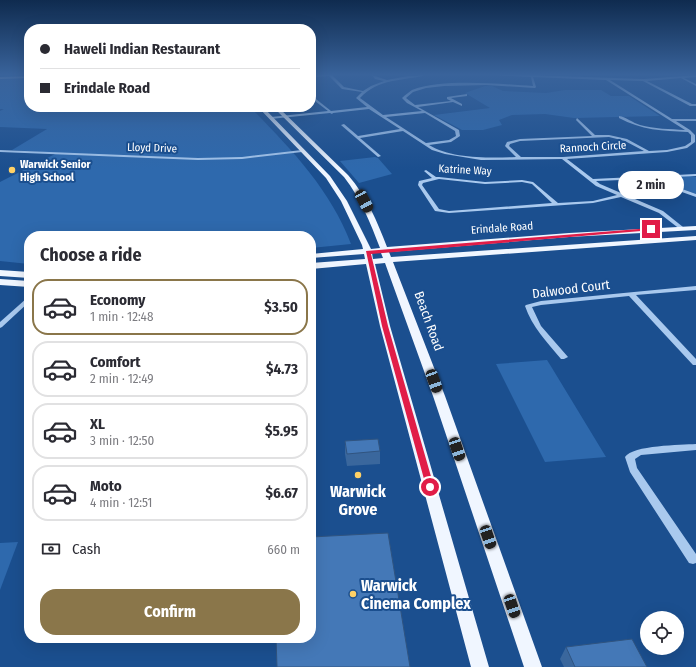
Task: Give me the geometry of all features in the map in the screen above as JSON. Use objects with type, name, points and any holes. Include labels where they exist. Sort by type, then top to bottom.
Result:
[{"type":"main road","points":[[265,112],[328,177],[356,223],[368,253],[380,299],[385,326],[480,667]]},
{"type":"main road","name":"Beach Road","points":[[280,112],[346,176],[364,201],[374,222],[439,396],[533,667]]},
{"type":"main road","points":[[374,222],[381,230],[387,241],[393,246],[404,249]]},
{"type":"main road","name":"Erindale Road","points":[[388,259],[404,249],[537,238],[696,228]]},
{"type":"main road","points":[[537,238],[547,249]]},
{"type":"main road","name":"Erindale Road","points":[[316,255],[368,253],[388,259],[408,262],[463,254],[696,238]]},
{"type":"main road","name":"Erindale Road","points":[[316,266],[350,263],[368,253]]},
{"type":"main road","points":[[350,263],[358,265],[368,272],[373,288],[380,299]]},
{"type":"main road","points":[[0,273],[24,275]]},
{"type":"main road","points":[[0,282],[24,284]]},
{"type":"street","points":[[324,106],[332,113]]},
{"type":"street","points":[[414,106],[457,130],[458,136],[450,141],[425,144]]},
{"type":"street","points":[[650,106],[689,131]]},
{"type":"street","points":[[271,119],[370,108]]},
{"type":"street","name":"Rannoch Circle","points":[[370,108],[425,144],[445,153],[481,160],[563,158],[674,150],[686,147],[694,140],[693,135],[689,131]]},
{"type":"street","points":[[383,116],[424,112]]},
{"type":"street","points":[[620,117],[631,124],[642,128],[689,131]]},
{"type":"street","points":[[577,119],[594,136]]},
{"type":"street","points":[[672,120],[696,120]]},
{"type":"street","points":[[343,125],[379,156]]},
{"type":"street","points":[[357,136],[403,130]]},
{"type":"street","points":[[520,159],[507,146],[508,143],[520,140],[594,136],[623,139],[649,153]]},
{"type":"street","name":"Lloyd Drive","points":[[0,151],[198,159],[242,158],[302,151]]},
{"type":"street","points":[[563,158],[598,185],[660,212],[681,228]]},
{"type":"street","points":[[426,171],[434,178]]},
{"type":"street","points":[[592,180],[696,175]]},
{"type":"street","points":[[645,177],[696,196]]},
{"type":"street","name":"Katrine Way","points":[[556,204],[533,183],[522,180],[484,183],[434,178],[421,182],[420,185],[437,210],[449,212],[593,202],[622,195]]},
{"type":"street","points":[[631,294],[696,288]]},
{"type":"street","points":[[631,294],[696,362]]},
{"type":"street","name":"Dalwood Court","points":[[564,357],[545,335],[530,313],[528,306],[541,302],[631,294]]},
{"type":"street","points":[[0,326],[24,304]]},
{"type":"street","points":[[0,332],[24,310]]},
{"type":"street","points":[[693,559],[633,469],[630,457],[640,452],[696,447]]},
{"type":"shaded area","points":[[0,106],[24,106],[24,112],[255,112],[294,154],[321,188],[332,205],[351,244],[316,248],[316,231],[24,231],[24,263],[0,261],[0,182],[57,153],[12,150],[47,129],[0,127],[0,111],[4,109],[0,109]]},
{"type":"shaded area","points":[[487,106],[645,106],[660,116],[574,118],[545,114],[512,115],[499,120],[502,125],[483,130],[462,130],[434,115],[490,108]]},
{"type":"shaded area","points":[[375,157],[378,158],[392,174],[359,183],[340,161]]},
{"type":"shaded area","points":[[684,175],[696,177],[696,194],[653,178]]},
{"type":"shaded area","points":[[547,360],[606,457],[545,462],[496,364]]},
{"type":"shaded area","points":[[18,542],[0,590],[0,543]]},
{"type":"building","points":[[378,439],[380,451],[347,454],[345,441]]},
{"type":"building","name":"Warwick Cinema Complex","points":[[388,533],[410,667],[277,667],[276,643],[316,643],[316,537]]},
{"type":"building","points":[[632,639],[647,667],[575,667],[566,647]]},
{"type":"place","name":"Warwick Senior High School","points":[[12,170]]},
{"type":"place","name":"Warwick Grove","points":[[358,475]]},
{"type":"place","name":"Warwick Cinema Complex","points":[[353,594]]},
{"type":"route","points":[[430,487],[385,326],[382,306],[368,252],[651,229]]}]
